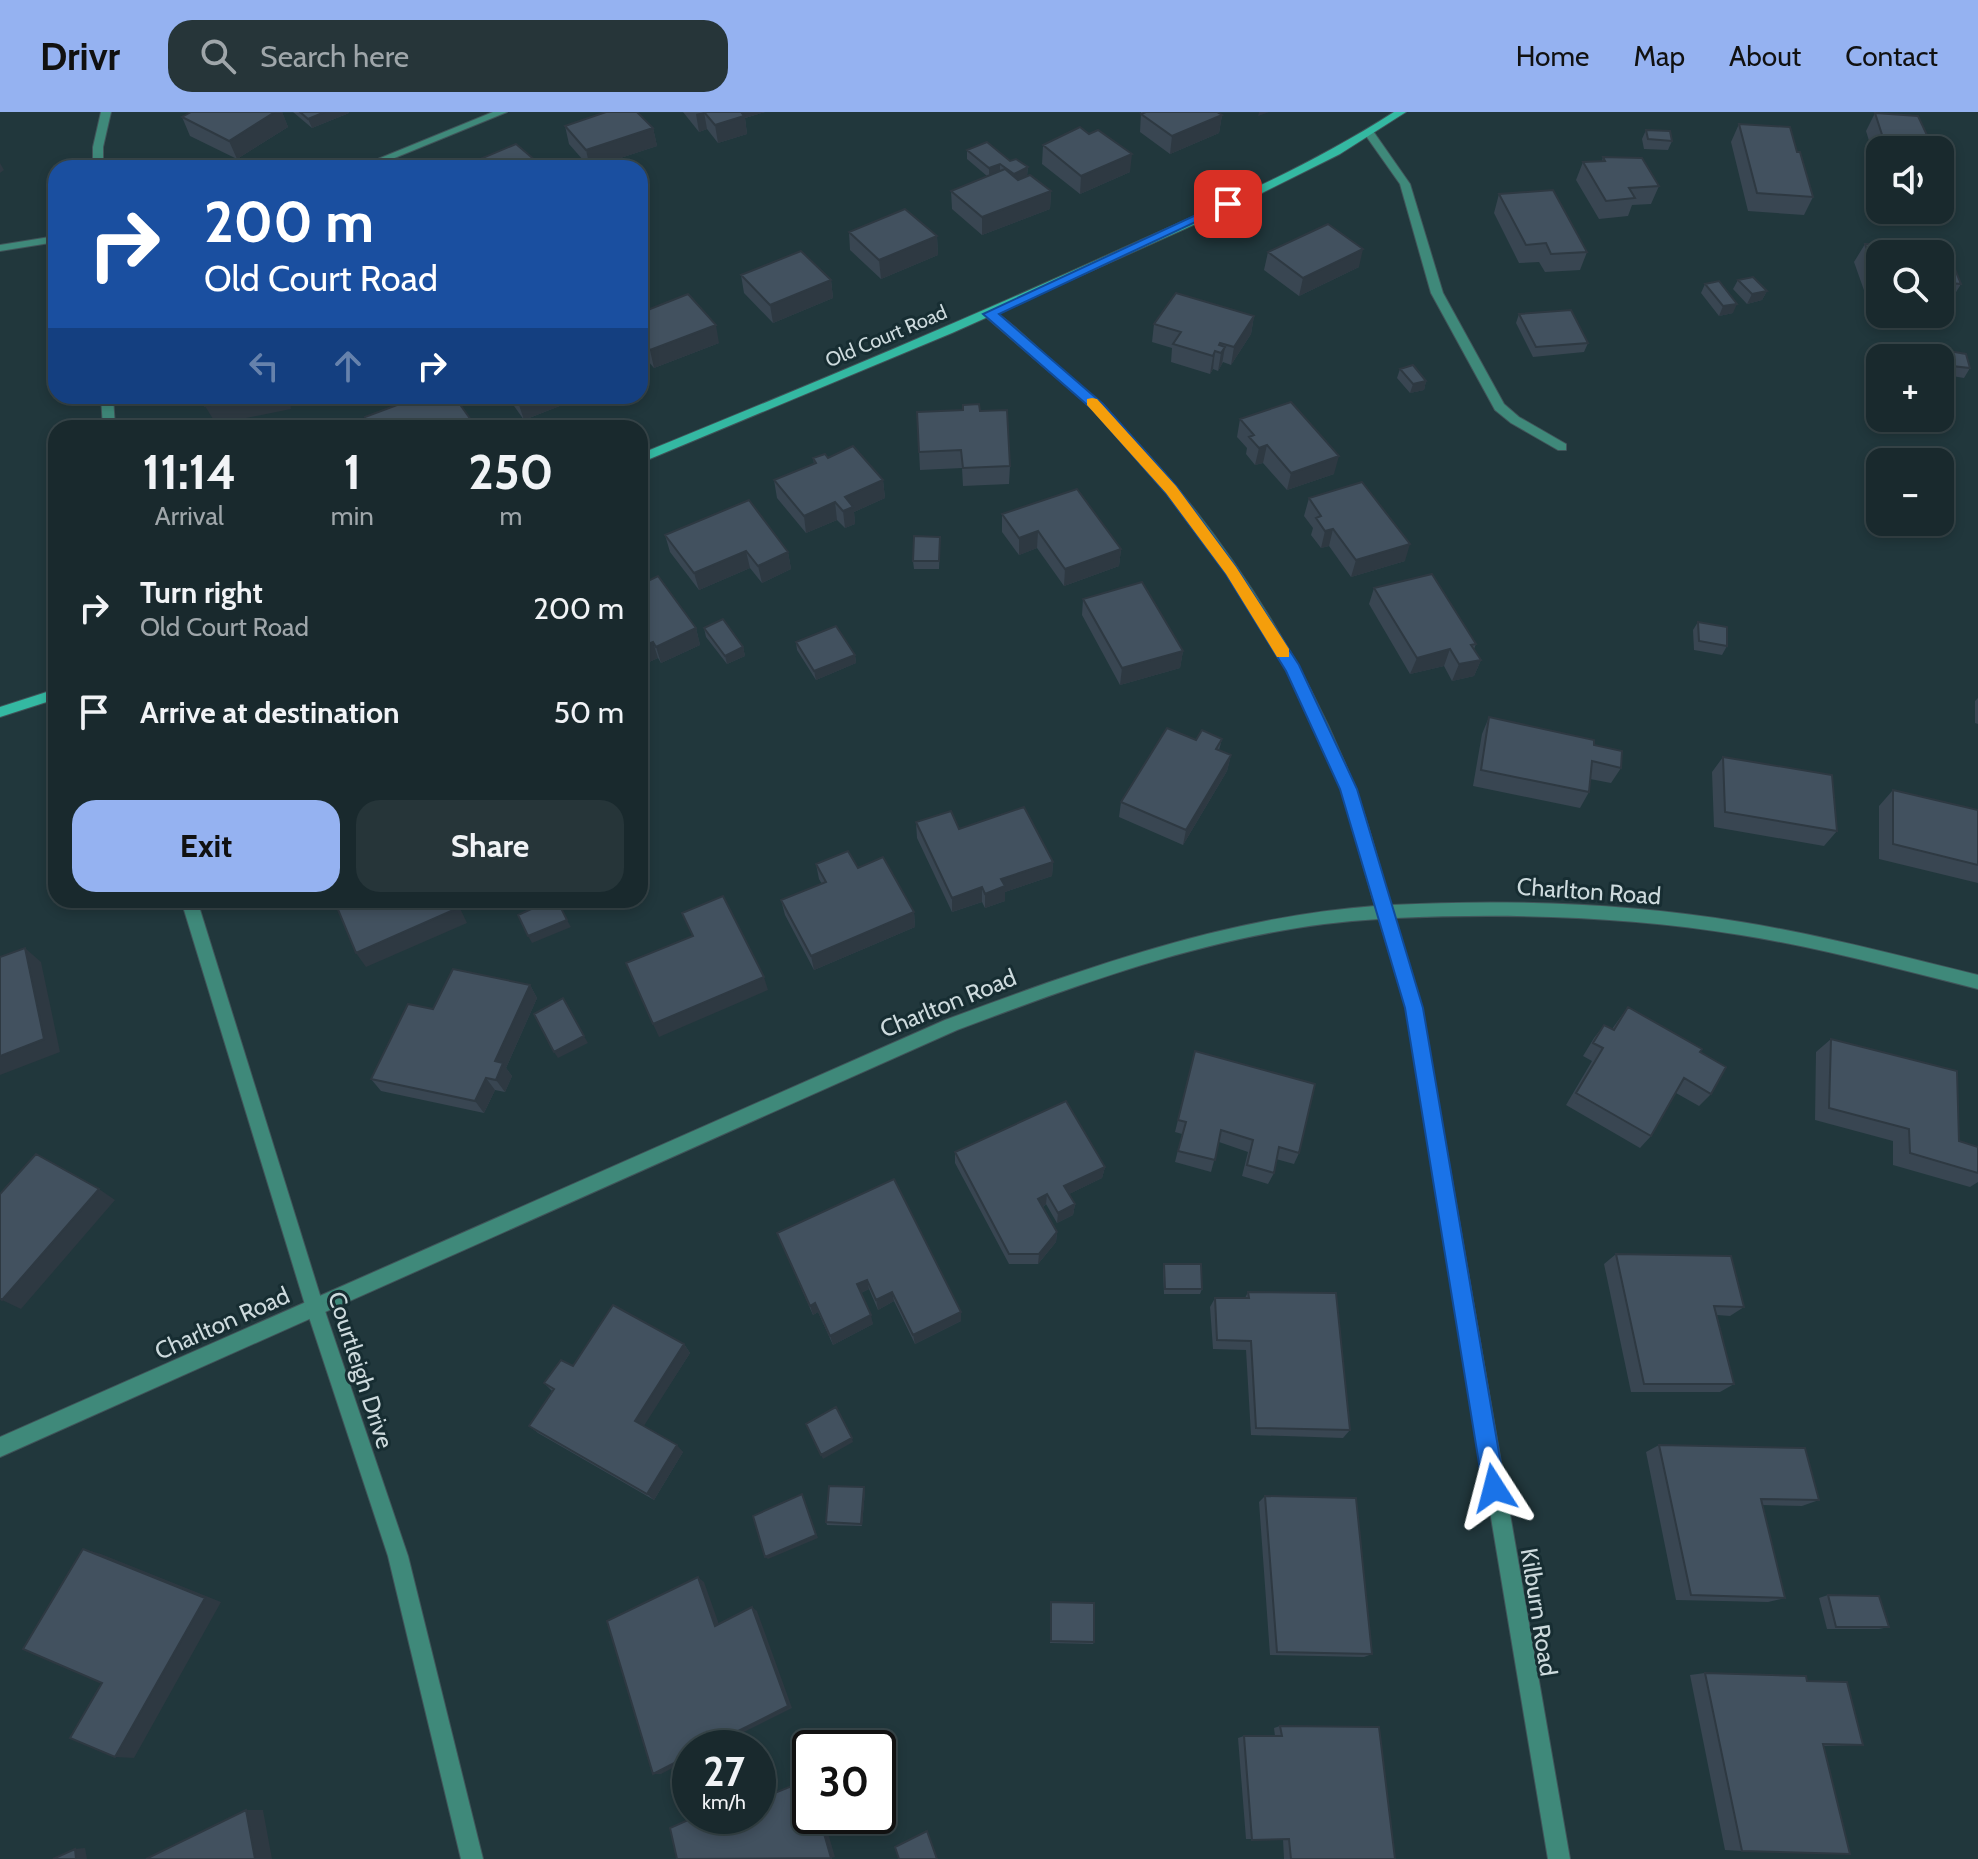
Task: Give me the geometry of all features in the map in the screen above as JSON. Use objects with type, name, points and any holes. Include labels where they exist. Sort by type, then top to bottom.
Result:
[{"type":"main road","name":"Old Court Road","points":[[648,456],[990,314],[1281,180],[1369,133],[1401,112]]},
{"type":"main road","points":[[0,712],[48,697]]},
{"type":"street","points":[[98,160],[106,112]]},
{"type":"street","points":[[381,160],[502,112]]},
{"type":"street","points":[[1369,133],[1405,184],[1437,293],[1499,407],[1562,447]]},
{"type":"street","points":[[0,248],[48,240]]},
{"type":"street","name":"Kilburn Road","points":[[990,314],[1098,407],[1171,490],[1231,570],[1293,669],[1348,789],[1387,910],[1414,1008],[1559,1859]]},
{"type":"street","name":"Courtleigh Drive","points":[[191,908],[315,1308],[398,1556],[472,1859]]},
{"type":"street","name":"Charlton Road","points":[[0,1447],[951,1025],[1066,982],[1198,942],[1288,923],[1387,910],[1551,909],[1708,923],[1861,953],[1978,982]]},
{"type":"building","points":[[191,112],[275,112],[229,141],[182,117]]},
{"type":"building","points":[[300,112],[325,112],[308,119]]},
{"type":"building","points":[[606,112],[637,112],[653,128],[586,150],[565,126]]},
{"type":"building","points":[[704,112],[741,112],[744,116],[715,125]]},
{"type":"building","points":[[1217,112],[1222,115],[1172,136],[1141,114]]},
{"type":"building","points":[[1875,113],[1918,116],[1927,136],[1882,136]]},
{"type":"building","points":[[1739,124],[1790,127],[1813,197],[1757,193]]},
{"type":"building","points":[[1080,127],[1089,134],[1098,130],[1132,154],[1081,176],[1043,145]]},
{"type":"building","points":[[1646,130],[1670,131],[1672,141],[1648,139]]},
{"type":"building","points":[[987,142],[1010,161],[1016,159],[1028,167],[1014,174],[1000,164],[989,168],[967,150]]},
{"type":"building","points":[[516,144],[535,160],[478,160]]},
{"type":"building","points":[[1603,157],[1642,158],[1659,186],[1629,188],[1635,198],[1606,201],[1583,162],[1605,161]]},
{"type":"building","points":[[1005,169],[1018,180],[1030,175],[1051,191],[982,217],[951,191]]},
{"type":"building","points":[[1553,190],[1587,252],[1551,254],[1546,243],[1526,245],[1499,194]]},
{"type":"building","points":[[905,209],[937,236],[879,260],[849,232]]},
{"type":"building","points":[[1328,224],[1363,249],[1303,278],[1268,252]]},
{"type":"building","points":[[801,251],[831,280],[770,305],[741,275]]},
{"type":"building","points":[[1954,267],[1961,284],[1954,283]]},
{"type":"building","points":[[1753,277],[1767,291],[1752,294],[1738,280]]},
{"type":"building","points":[[1719,281],[1737,304],[1723,306],[1705,284]]},
{"type":"building","points":[[1176,293],[1254,316],[1234,347],[1220,343],[1225,347],[1221,353],[1215,351],[1213,356],[1173,344],[1181,332],[1154,324]]},
{"type":"building","points":[[688,294],[716,325],[650,350],[648,310]]},
{"type":"building","points":[[1571,310],[1588,343],[1536,347],[1519,314]]},
{"type":"building","points":[[1954,352],[1966,354],[1970,368],[1954,366]]},
{"type":"building","points":[[1413,365],[1426,381],[1413,384],[1400,369]]},
{"type":"building","points":[[1291,402],[1339,456],[1291,473],[1267,445],[1259,448],[1249,437],[1254,435],[1240,419]]},
{"type":"building","points":[[400,404],[460,404],[471,420],[367,420],[365,417]]},
{"type":"building","points":[[979,404],[980,411],[1007,410],[1010,466],[963,468],[961,450],[919,452],[917,412],[963,410],[963,405]]},
{"type":"building","points":[[853,446],[883,480],[845,497],[853,507],[843,511],[835,502],[804,516],[774,480],[816,463],[813,458],[825,454],[828,458]]},
{"type":"building","points":[[1362,482],[1410,544],[1356,560],[1333,529],[1325,531],[1316,518],[1321,516],[1309,498]]},
{"type":"building","points":[[1077,489],[1121,549],[1065,569],[1038,531],[1019,538],[1002,514]]},
{"type":"building","points":[[749,500],[788,552],[758,566],[746,551],[694,573],[665,535]]},
{"type":"building","points":[[914,536],[940,537],[939,561],[913,561]]},
{"type":"building","points":[[1432,574],[1476,644],[1471,645],[1481,660],[1459,664],[1450,649],[1417,658],[1374,588]]},
{"type":"building","points":[[658,576],[696,628],[656,647],[653,642],[648,644],[648,581]]},
{"type":"building","points":[[1142,582],[1183,651],[1122,668],[1083,599]]},
{"type":"building","points":[[723,619],[743,647],[725,656],[704,628]]},
{"type":"building","points":[[1698,622],[1727,627],[1727,646],[1699,641]]},
{"type":"building","points":[[836,626],[855,655],[814,671],[796,642]]},
{"type":"building","points":[[1489,717],[1594,740],[1594,745],[1622,751],[1621,768],[1592,761],[1589,792],[1481,770]]},
{"type":"building","points":[[1167,728],[1196,740],[1202,730],[1222,739],[1216,749],[1231,755],[1186,830],[1121,802]]},
{"type":"building","points":[[1723,757],[1832,775],[1837,831],[1725,812]]},
{"type":"building","points":[[1893,790],[1978,810],[1978,865],[1893,844]]},
{"type":"building","points":[[1024,807],[1053,862],[1001,879],[1005,886],[985,894],[982,887],[952,898],[916,822],[951,811],[959,829]]},
{"type":"building","points":[[848,851],[858,868],[883,857],[914,912],[811,956],[781,900],[826,882],[816,864]]},
{"type":"building","points":[[723,896],[764,977],[653,1024],[626,963],[693,936],[682,913]]},
{"type":"building","points":[[337,908],[458,908],[356,953]]},
{"type":"building","points":[[533,908],[561,908],[567,920],[528,936],[518,915]]},
{"type":"building","points":[[25,948],[44,1039],[0,1056],[0,957]]},
{"type":"building","points":[[453,969],[530,985],[495,1061],[503,1063],[496,1080],[486,1078],[475,1101],[371,1079],[408,1004],[433,1009]]},
{"type":"building","points":[[563,998],[584,1036],[554,1052],[534,1014]]},
{"type":"building","points":[[1628,1007],[1702,1049],[1700,1052],[1726,1067],[1711,1094],[1684,1078],[1651,1136],[1576,1093],[1603,1048],[1593,1043],[1604,1025],[1614,1030]]},
{"type":"building","points":[[1831,1039],[1957,1071],[1959,1141],[1978,1147],[1978,1173],[1910,1153],[1909,1129],[1829,1108]]},
{"type":"building","points":[[1195,1051],[1315,1084],[1299,1153],[1279,1147],[1274,1173],[1247,1165],[1253,1140],[1221,1130],[1215,1160],[1178,1151],[1186,1122],[1178,1120]]},
{"type":"building","points":[[1066,1101],[1105,1167],[1064,1186],[1075,1204],[1058,1213],[1047,1194],[1038,1199],[1057,1232],[1039,1254],[1009,1254],[955,1152]]},
{"type":"building","points":[[36,1154],[99,1189],[2,1300],[0,1194]]},
{"type":"building","points":[[894,1179],[961,1312],[913,1335],[892,1292],[876,1300],[867,1280],[857,1284],[871,1315],[830,1336],[815,1303],[810,1306],[777,1233]]},
{"type":"building","points":[[1616,1254],[1731,1256],[1744,1307],[1714,1306],[1734,1384],[1644,1384]]},
{"type":"building","points":[[1164,1264],[1201,1264],[1202,1289],[1165,1289]]},
{"type":"building","points":[[1248,1292],[1336,1293],[1350,1430],[1256,1428],[1251,1341],[1217,1340],[1215,1298],[1249,1298]]},
{"type":"building","points":[[613,1305],[684,1344],[635,1421],[677,1445],[647,1494],[529,1426],[554,1389],[544,1383],[561,1360],[573,1366]]},
{"type":"building","points":[[836,1407],[852,1438],[821,1455],[806,1424]]},
{"type":"building","points":[[1659,1445],[1805,1448],[1819,1500],[1761,1499],[1785,1598],[1691,1595]]},
{"type":"building","points":[[829,1486],[864,1487],[861,1524],[826,1522]]},
{"type":"building","points":[[802,1494],[816,1535],[765,1557],[753,1516]]},
{"type":"building","points":[[1265,1496],[1356,1498],[1372,1654],[1277,1652]]},
{"type":"building","points":[[83,1549],[205,1598],[115,1757],[70,1738],[102,1683],[23,1649]]},
{"type":"building","points":[[698,1577],[715,1626],[752,1607],[788,1706],[740,1730],[672,1730],[672,1764],[653,1774],[607,1621]]},
{"type":"building","points":[[1828,1595],[1879,1596],[1889,1627],[1836,1627]]},
{"type":"building","points":[[1051,1602],[1094,1603],[1094,1642],[1051,1641]]},
{"type":"building","points":[[1705,1673],[1806,1676],[1807,1681],[1847,1682],[1863,1745],[1823,1744],[1850,1854],[1742,1851]]},
{"type":"building","points":[[1280,1726],[1379,1727],[1395,1859],[1291,1859],[1289,1839],[1252,1840],[1244,1736],[1282,1736]]},
{"type":"building","points":[[792,1786],[792,1834],[824,1834],[831,1858],[677,1859],[670,1828],[672,1827],[672,1834],[776,1834],[776,1793]]},
{"type":"building","points":[[246,1810],[255,1859],[146,1859]]},
{"type":"building","points":[[927,1831],[937,1859],[899,1859],[895,1847]]},
{"type":"building","points":[[75,1849],[76,1859],[53,1859]]},
{"type":"slow traffic","points":[[1092,402],[1171,490],[1231,570],[1283,653]]},
{"type":"route","points":[[1228,204],[990,314],[1098,407],[1171,490],[1231,570],[1293,669],[1348,789],[1387,910],[1414,1008],[1494,1488]]}]
